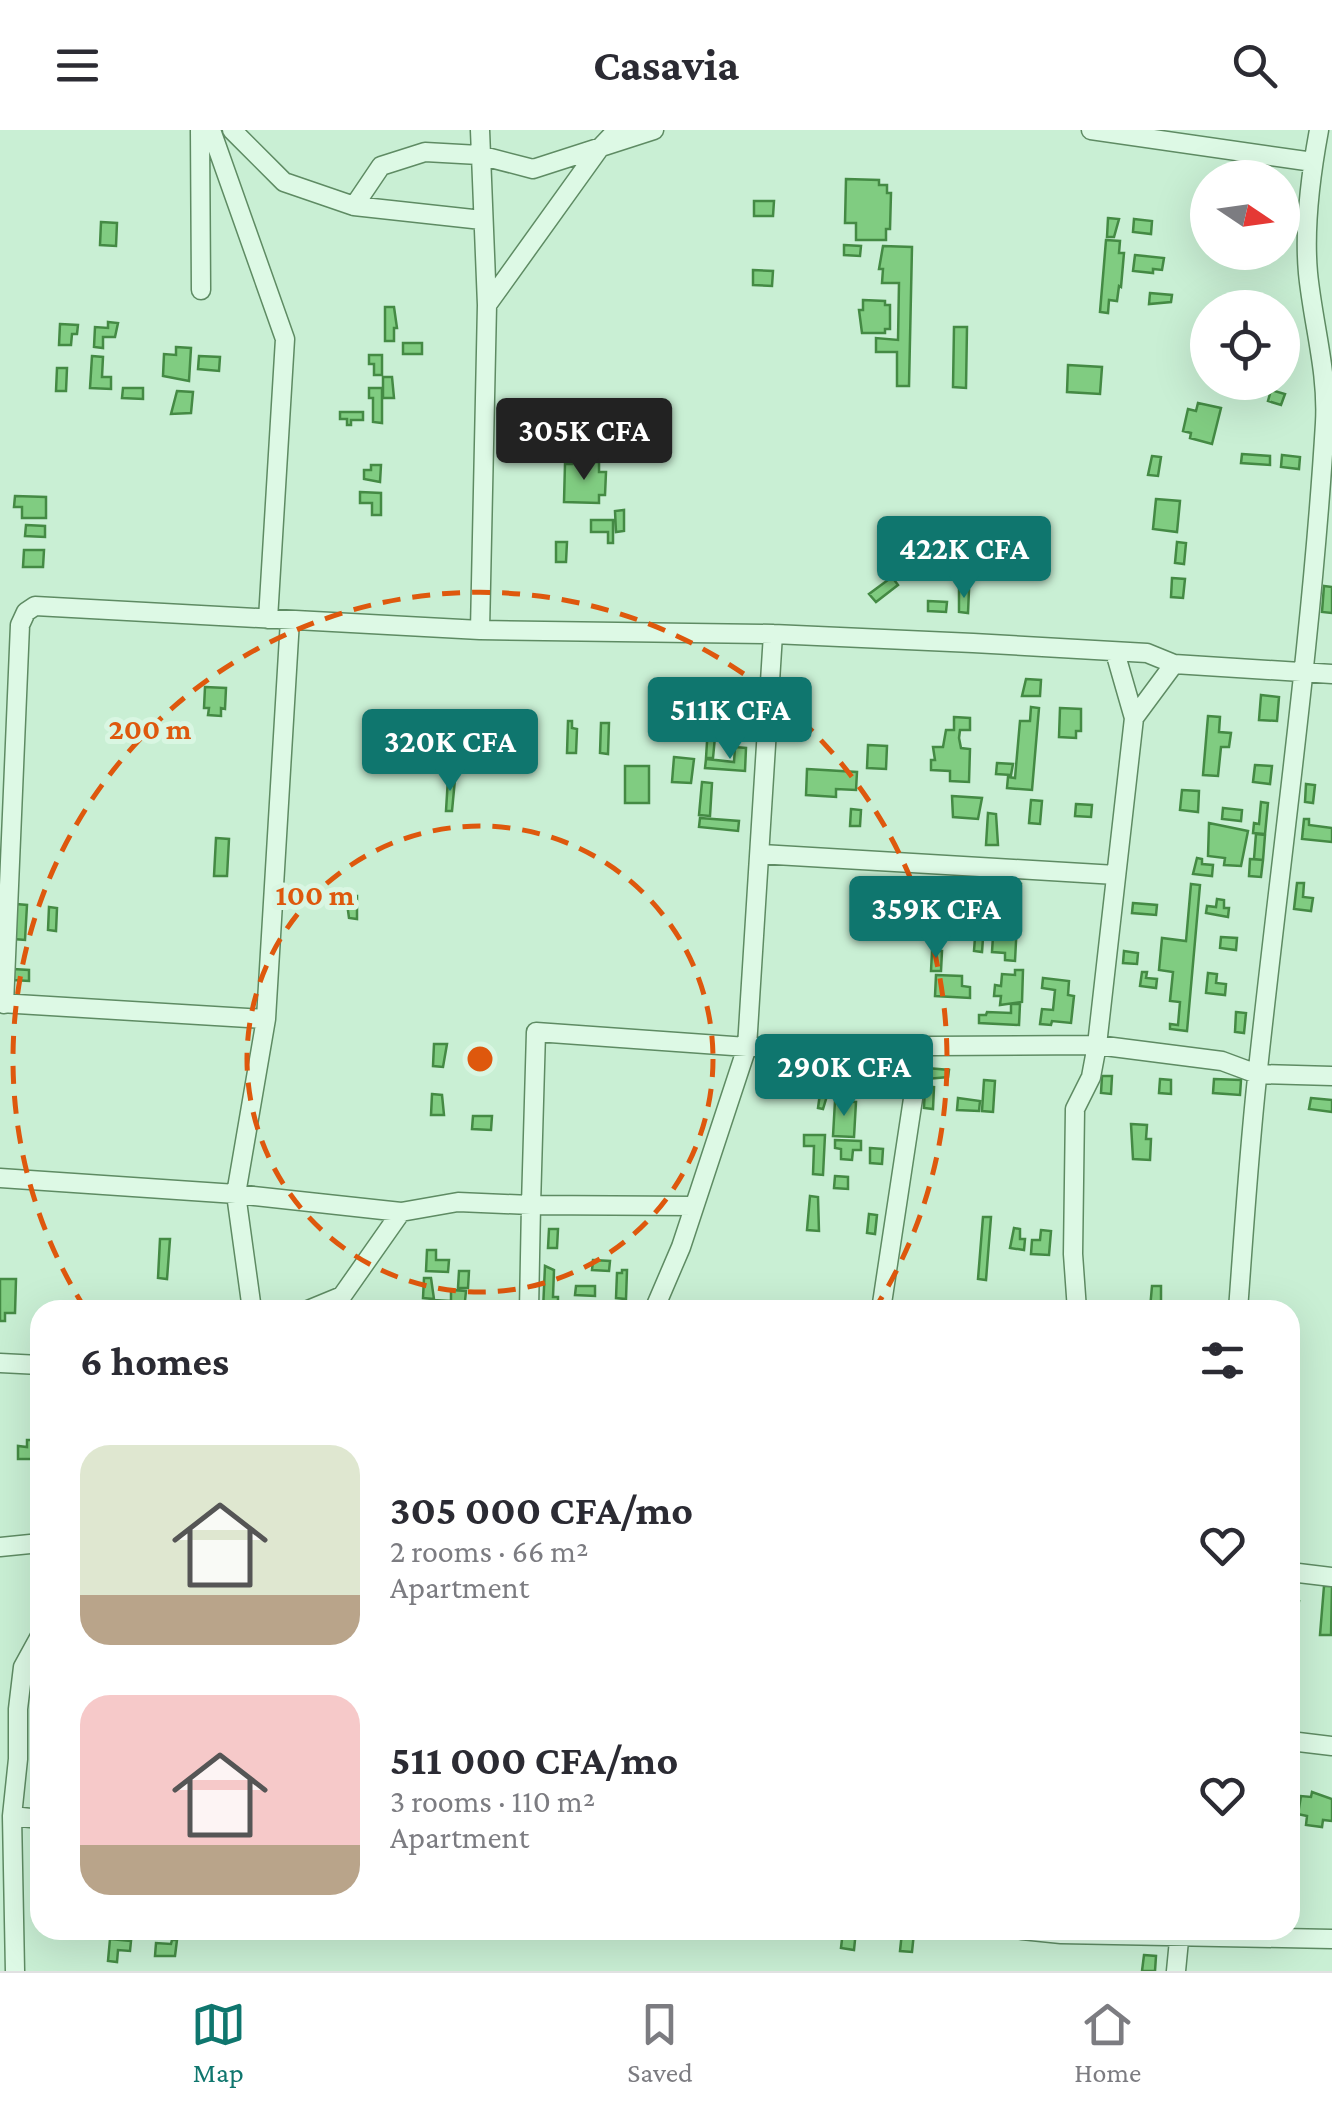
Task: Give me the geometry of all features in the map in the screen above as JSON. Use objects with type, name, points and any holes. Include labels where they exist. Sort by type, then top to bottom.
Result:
[{"type":"street","points":[[200,130],[201,290]]},
{"type":"street","points":[[211,130],[284,339],[268,619]]},
{"type":"street","points":[[232,130],[284,182],[354,206],[482,220]]},
{"type":"street","points":[[480,130],[487,305],[480,630]]},
{"type":"street","points":[[487,305],[599,149],[618,130]]},
{"type":"street","points":[[354,206],[382,166],[425,152],[479,155],[533,169],[654,130]]},
{"type":"street","points":[[1090,130],[1313,162]]},
{"type":"street","points":[[1239,1300],[1257,1074],[1303,672],[1326,407],[1326,379],[1308,268],[1318,130]]},
{"type":"street","points":[[266,1019],[2,1003],[20,626],[26,612],[34,606],[480,630],[774,634],[1147,654],[1174,664],[1332,674]]},
{"type":"street","points":[[251,1300],[236,1194],[266,1019],[290,620]]},
{"type":"street","points":[[658,1300],[747,1048],[774,634]]},
{"type":"street","points":[[1076,1300],[1075,1110],[1091,1078],[1097,1045],[1134,718],[1114,652]]},
{"type":"street","points":[[1134,718],[1174,664]]},
{"type":"street","points":[[760,854],[1116,875]]},
{"type":"street","points":[[528,1300],[536,1032],[747,1048],[1097,1045],[1222,1061],[1257,1074],[1332,1076]]},
{"type":"street","points":[[883,1300],[921,1046]]},
{"type":"street","points":[[0,1178],[236,1194],[400,1212],[458,1202],[694,1206]]},
{"type":"street","points":[[332,1300],[342,1296],[400,1212]]},
{"type":"street","points":[[0,1364],[30,1365]]},
{"type":"street","points":[[0,1547],[30,1544]]},
{"type":"street","points":[[1300,1573],[1332,1576]]},
{"type":"street","points":[[15,1971],[12,1816],[23,1667],[30,1654]]},
{"type":"street","points":[[1300,1743],[1332,1746]]},
{"type":"street","points":[[12,1816],[30,1818]]},
{"type":"street","points":[[1300,1938],[1332,1940]]},
{"type":"street","points":[[1176,1971],[1179,1940]]},
{"type":"building","points":[[846,179],[879,180],[879,185],[887,185],[887,193],[891,193],[886,240],[856,240],[856,223],[845,223]]},
{"type":"building","points":[[754,201],[774,201],[773,216],[754,216]]},
{"type":"building","points":[[1108,218],[1119,219],[1114,237],[1107,237]]},
{"type":"building","points":[[1134,219],[1152,221],[1151,234],[1133,232]]},
{"type":"building","points":[[101,222],[117,223],[116,246],[100,245]]},
{"type":"building","points":[[1106,240],[1120,241],[1119,253],[1124,253],[1121,287],[1117,301],[1109,300],[1108,313],[1100,312]]},
{"type":"building","points":[[844,245],[861,246],[860,256],[844,255]]},
{"type":"building","points":[[883,246],[912,247],[909,386],[897,386],[897,352],[876,352],[876,338],[898,340],[899,283],[882,283],[883,269],[879,269]]},
{"type":"building","points":[[1135,255],[1164,258],[1162,270],[1133,271]]},
{"type":"building","points":[[753,270],[773,271],[772,286],[753,285]]},
{"type":"building","points":[[1150,293],[1172,295],[1171,302],[1149,304]]},
{"type":"building","points":[[863,300],[885,301],[885,305],[890,305],[890,329],[885,329],[885,333],[862,333],[859,310],[863,310]]},
{"type":"building","points":[[385,307],[394,307],[394,341],[385,341]]},
{"type":"building","points":[[108,322],[118,323],[115,337],[103,337],[103,348],[94,347],[95,327],[108,328]]},
{"type":"building","points":[[60,324],[78,325],[71,345],[59,345]]},
{"type":"building","points":[[954,327],[967,327],[966,388],[953,387]]},
{"type":"building","points":[[403,343],[422,343],[422,354],[403,354]]},
{"type":"building","points":[[176,347],[191,348],[189,381],[163,376],[164,354],[176,355]]},
{"type":"building","points":[[369,355],[382,355],[382,375],[374,375]]},
{"type":"building","points":[[92,356],[103,357],[102,377],[111,377],[111,389],[90,388]]},
{"type":"building","points":[[199,356],[220,357],[219,371],[198,369]]},
{"type":"building","points":[[1068,365],[1102,367],[1100,394],[1067,392]]},
{"type":"building","points":[[57,368],[67,368],[66,391],[56,391]]},
{"type":"building","points":[[383,377],[392,377],[394,398],[383,398]]},
{"type":"building","points":[[123,388],[143,388],[143,399],[122,398]]},
{"type":"building","points":[[369,388],[382,388],[382,423],[373,422]]},
{"type":"building","points":[[177,391],[193,392],[191,413],[171,414]]},
{"type":"building","points":[[1198,403],[1221,408],[1212,444],[1190,438],[1191,433],[1183,431],[1188,409],[1196,411]]},
{"type":"building","points":[[340,412],[363,412],[363,420],[351,420],[351,425],[347,425],[347,419],[340,419]]},
{"type":"building","points":[[1242,454],[1270,456],[1270,465],[1241,463]]},
{"type":"building","points":[[1282,455],[1300,457],[1299,469],[1281,467]]},
{"type":"building","points":[[1152,456],[1161,457],[1158,476],[1148,475]]},
{"type":"building","points":[[599,462],[599,472],[606,472],[605,495],[599,495],[599,503],[564,502],[565,464]]},
{"type":"building","points":[[371,465],[381,465],[380,482],[364,479],[364,470],[371,470]]},
{"type":"building","points":[[360,492],[381,493],[381,515],[372,515],[372,503],[360,503]]},
{"type":"building","points":[[15,496],[46,497],[46,518],[22,518],[22,507],[14,507]]},
{"type":"building","points":[[1156,499],[1180,501],[1177,532],[1153,529]]},
{"type":"building","points":[[624,510],[624,531],[616,532],[615,511]]},
{"type":"building","points":[[591,520],[613,520],[613,543],[608,543],[608,532],[591,532]]},
{"type":"building","points":[[26,525],[45,526],[45,537],[25,536]]},
{"type":"building","points":[[556,542],[567,542],[566,562],[556,562]]},
{"type":"building","points":[[1177,542],[1186,543],[1184,564],[1175,563]]},
{"type":"building","points":[[971,543],[988,545],[987,558],[970,557]]},
{"type":"building","points":[[24,550],[44,550],[43,567],[23,567]]},
{"type":"building","points":[[960,565],[969,565],[968,588],[960,587]]},
{"type":"building","points":[[892,577],[898,585],[876,602],[869,594]]},
{"type":"building","points":[[1172,578],[1185,579],[1183,598],[1171,597]]},
{"type":"building","points":[[1324,586],[1332,587],[1332,613],[1322,612]]},
{"type":"building","points":[[959,589],[969,590],[968,613],[959,612]]},
{"type":"building","points":[[928,601],[947,602],[946,612],[928,611]]},
{"type":"building","points":[[1026,679],[1041,680],[1040,696],[1022,696]]},
{"type":"building","points":[[205,687],[226,688],[221,716],[208,715],[209,708],[204,708]]},
{"type":"building","points":[[1261,695],[1279,697],[1277,721],[1259,720]]},
{"type":"building","points":[[1031,707],[1039,708],[1032,790],[1007,788],[1008,777],[1015,778],[1020,721],[1030,721]]},
{"type":"building","points":[[1060,708],[1081,709],[1081,731],[1076,731],[1076,738],[1059,737]]},
{"type":"building","points":[[1208,716],[1220,717],[1219,732],[1231,733],[1229,747],[1221,747],[1218,776],[1203,775]]},
{"type":"building","points":[[954,717],[970,718],[970,730],[960,730],[959,738],[961,748],[970,749],[969,782],[950,781],[950,771],[931,770],[931,760],[935,760],[933,747],[943,747],[946,730],[954,730]]},
{"type":"building","points":[[568,721],[577,729],[576,753],[567,753]]},
{"type":"building","points":[[601,723],[609,723],[608,754],[600,753]]},
{"type":"building","points":[[708,726],[716,726],[713,758],[706,758]]},
{"type":"building","points":[[868,745],[887,746],[886,769],[867,768]]},
{"type":"building","points":[[735,747],[746,748],[745,771],[705,768],[706,759],[734,762]]},
{"type":"building","points":[[674,757],[694,759],[691,783],[672,782]]},
{"type":"building","points":[[997,763],[1013,764],[1011,775],[996,774]]},
{"type":"building","points":[[1255,765],[1272,766],[1270,784],[1253,782]]},
{"type":"building","points":[[625,766],[649,766],[649,803],[625,803]]},
{"type":"building","points":[[807,769],[857,772],[856,790],[836,789],[836,797],[806,795]]},
{"type":"building","points":[[448,778],[455,779],[452,811],[446,811]]},
{"type":"building","points":[[702,782],[712,783],[710,816],[699,815]]},
{"type":"building","points":[[1306,784],[1315,785],[1313,803],[1305,802]]},
{"type":"building","points":[[1182,790],[1199,791],[1198,812],[1180,810]]},
{"type":"building","points":[[952,796],[982,798],[978,819],[953,817]]},
{"type":"building","points":[[1031,800],[1042,801],[1040,824],[1029,823]]},
{"type":"building","points":[[1261,802],[1268,803],[1265,834],[1253,833],[1254,823],[1259,824]]},
{"type":"building","points":[[1076,804],[1092,805],[1091,817],[1075,816]]},
{"type":"building","points":[[1223,808],[1242,810],[1241,821],[1222,819]]},
{"type":"building","points":[[851,809],[861,810],[860,826],[850,826]]},
{"type":"building","points":[[988,813],[996,814],[998,845],[986,845]]},
{"type":"building","points":[[700,818],[739,821],[738,831],[699,827]]},
{"type":"building","points":[[1304,819],[1309,819],[1309,825],[1332,828],[1332,842],[1302,839]]},
{"type":"building","points":[[1209,823],[1248,831],[1241,866],[1224,865],[1225,858],[1208,856]]},
{"type":"building","points":[[1256,834],[1265,835],[1263,860],[1254,859]]},
{"type":"building","points":[[216,838],[229,839],[227,876],[214,876]]},
{"type":"building","points":[[1197,858],[1202,859],[1202,864],[1213,865],[1212,876],[1193,874]]},
{"type":"building","points":[[1250,859],[1263,860],[1261,877],[1249,876]]},
{"type":"building","points":[[1008,883],[1021,884],[1019,912],[1009,911]]},
{"type":"building","points":[[1297,883],[1304,883],[1303,897],[1313,898],[1311,911],[1294,909]]},
{"type":"building","points":[[1191,884],[1200,885],[1187,1031],[1170,1029],[1170,1024],[1178,1025],[1180,1002],[1170,1001],[1173,972],[1159,970],[1162,938],[1186,941]]},
{"type":"building","points":[[346,896],[357,896],[357,919],[349,918]]},
{"type":"building","points":[[1217,899],[1224,900],[1224,908],[1229,908],[1228,917],[1206,913],[1207,906],[1216,907]]},
{"type":"building","points":[[1133,903],[1157,905],[1156,915],[1132,913]]},
{"type":"building","points":[[16,904],[27,905],[25,940],[14,939]]},
{"type":"building","points":[[49,907],[57,908],[56,931],[48,930]]},
{"type":"building","points":[[977,910],[985,910],[982,952],[974,951]]},
{"type":"building","points":[[986,921],[1004,922],[1004,934],[986,933]]},
{"type":"building","points":[[1007,922],[1017,922],[1015,961],[1005,960],[1005,953],[992,952],[993,936],[1006,937]]},
{"type":"building","points":[[1221,937],[1237,938],[1236,950],[1220,948]]},
{"type":"building","points":[[932,951],[942,951],[941,971],[931,971]]},
{"type":"building","points":[[1124,951],[1138,953],[1137,964],[1123,963]]},
{"type":"building","points":[[13,969],[29,970],[29,981],[13,980]]},
{"type":"building","points":[[1015,970],[1023,970],[1022,1002],[1000,1005],[1001,996],[994,996],[995,985],[1001,986],[1002,974],[1015,975]]},
{"type":"building","points":[[1142,972],[1147,972],[1146,978],[1157,979],[1156,988],[1140,986]]},
{"type":"building","points":[[1208,973],[1217,974],[1216,983],[1226,984],[1225,995],[1206,993]]},
{"type":"building","points":[[936,975],[962,976],[962,986],[970,987],[970,998],[935,996]]},
{"type":"building","points":[[1043,978],[1069,981],[1068,995],[1074,996],[1071,1023],[1040,1024],[1042,1009],[1053,1010],[1055,990],[1042,988]]},
{"type":"building","points":[[1011,1004],[1020,1004],[1019,1025],[979,1023],[979,1015],[987,1012],[1011,1013]]},
{"type":"building","points":[[1236,1012],[1246,1013],[1244,1033],[1235,1032]]},
{"type":"building","points":[[434,1044],[447,1044],[443,1067],[433,1066]]},
{"type":"building","points":[[824,1064],[836,1066],[823,1109],[818,1108]]},
{"type":"building","points":[[872,1065],[891,1066],[890,1085],[871,1083]]},
{"type":"building","points":[[927,1068],[949,1070],[948,1077],[927,1079]]},
{"type":"building","points":[[1102,1076],[1112,1076],[1111,1094],[1101,1093]]},
{"type":"building","points":[[1160,1079],[1171,1080],[1171,1094],[1159,1093]]},
{"type":"building","points":[[1214,1079],[1241,1080],[1240,1095],[1213,1093]]},
{"type":"building","points":[[984,1080],[995,1081],[993,1112],[982,1111]]},
{"type":"building","points":[[925,1086],[934,1087],[933,1109],[924,1108]]},
{"type":"building","points":[[432,1094],[442,1095],[444,1115],[431,1115]]},
{"type":"building","points":[[958,1098],[980,1101],[979,1111],[957,1110]]},
{"type":"building","points":[[1311,1098],[1332,1100],[1332,1112],[1309,1109]]},
{"type":"building","points":[[835,1101],[856,1102],[854,1137],[833,1136]]},
{"type":"building","points":[[473,1116],[492,1116],[491,1130],[472,1129]]},
{"type":"building","points":[[1131,1124],[1147,1125],[1150,1160],[1133,1159]]},
{"type":"building","points":[[804,1135],[825,1135],[823,1175],[813,1174],[814,1146],[804,1146]]},
{"type":"building","points":[[835,1140],[861,1141],[861,1150],[853,1150],[852,1160],[841,1159],[841,1149],[835,1148]]},
{"type":"building","points":[[870,1148],[883,1149],[882,1164],[870,1163]]},
{"type":"building","points":[[835,1176],[848,1177],[848,1189],[834,1188]]},
{"type":"building","points":[[810,1196],[818,1197],[819,1231],[807,1230]]},
{"type":"building","points":[[869,1214],[877,1215],[875,1234],[867,1233]]},
{"type":"building","points":[[983,1217],[991,1217],[986,1280],[978,1279]]},
{"type":"building","points":[[1014,1228],[1020,1229],[1020,1239],[1025,1239],[1024,1250],[1010,1248]]},
{"type":"building","points":[[549,1229],[558,1229],[557,1248],[548,1248]]},
{"type":"building","points":[[1041,1230],[1051,1231],[1049,1255],[1031,1254],[1032,1240],[1040,1240]]},
{"type":"building","points":[[160,1239],[170,1239],[167,1279],[158,1278]]},
{"type":"building","points":[[427,1250],[436,1250],[436,1260],[449,1260],[448,1272],[426,1271]]},
{"type":"building","points":[[593,1260],[610,1261],[609,1271],[592,1270]]},
{"type":"building","points":[[545,1266],[554,1270],[553,1297],[558,1300],[543,1300]]},
{"type":"building","points":[[627,1270],[626,1299],[616,1298],[617,1273]]},
{"type":"building","points":[[459,1271],[469,1271],[468,1288],[458,1288]]},
{"type":"building","points":[[424,1278],[431,1278],[434,1299],[423,1298]]},
{"type":"building","points":[[0,1279],[16,1279],[15,1313],[5,1313],[5,1321],[0,1321]]},
{"type":"building","points":[[576,1286],[595,1286],[595,1296],[575,1295]]},
{"type":"building","points":[[1152,1286],[1161,1286],[1161,1300],[1151,1300]]},
{"type":"building","points":[[451,1290],[466,1291],[465,1300],[451,1300]]},
{"type":"building","points":[[27,1440],[30,1459],[18,1459],[18,1446],[27,1447]]},
{"type":"building","points":[[1324,1586],[1332,1586],[1331,1635],[1320,1635]]},
{"type":"building","points":[[1312,1792],[1332,1799],[1332,1821],[1323,1820],[1322,1827],[1306,1825],[1307,1816],[1300,1814],[1301,1796],[1311,1797]]},
{"type":"building","points":[[110,1940],[131,1941],[130,1951],[118,1950],[117,1962],[108,1961]]},
{"type":"building","points":[[177,1940],[175,1956],[155,1956],[156,1943],[171,1944]]},
{"type":"building","points":[[842,1940],[855,1940],[854,1950],[841,1948]]},
{"type":"building","points":[[901,1940],[913,1940],[912,1952],[900,1951]]},
{"type":"building","points":[[1144,1955],[1156,1956],[1155,1971],[1142,1971]]}]
